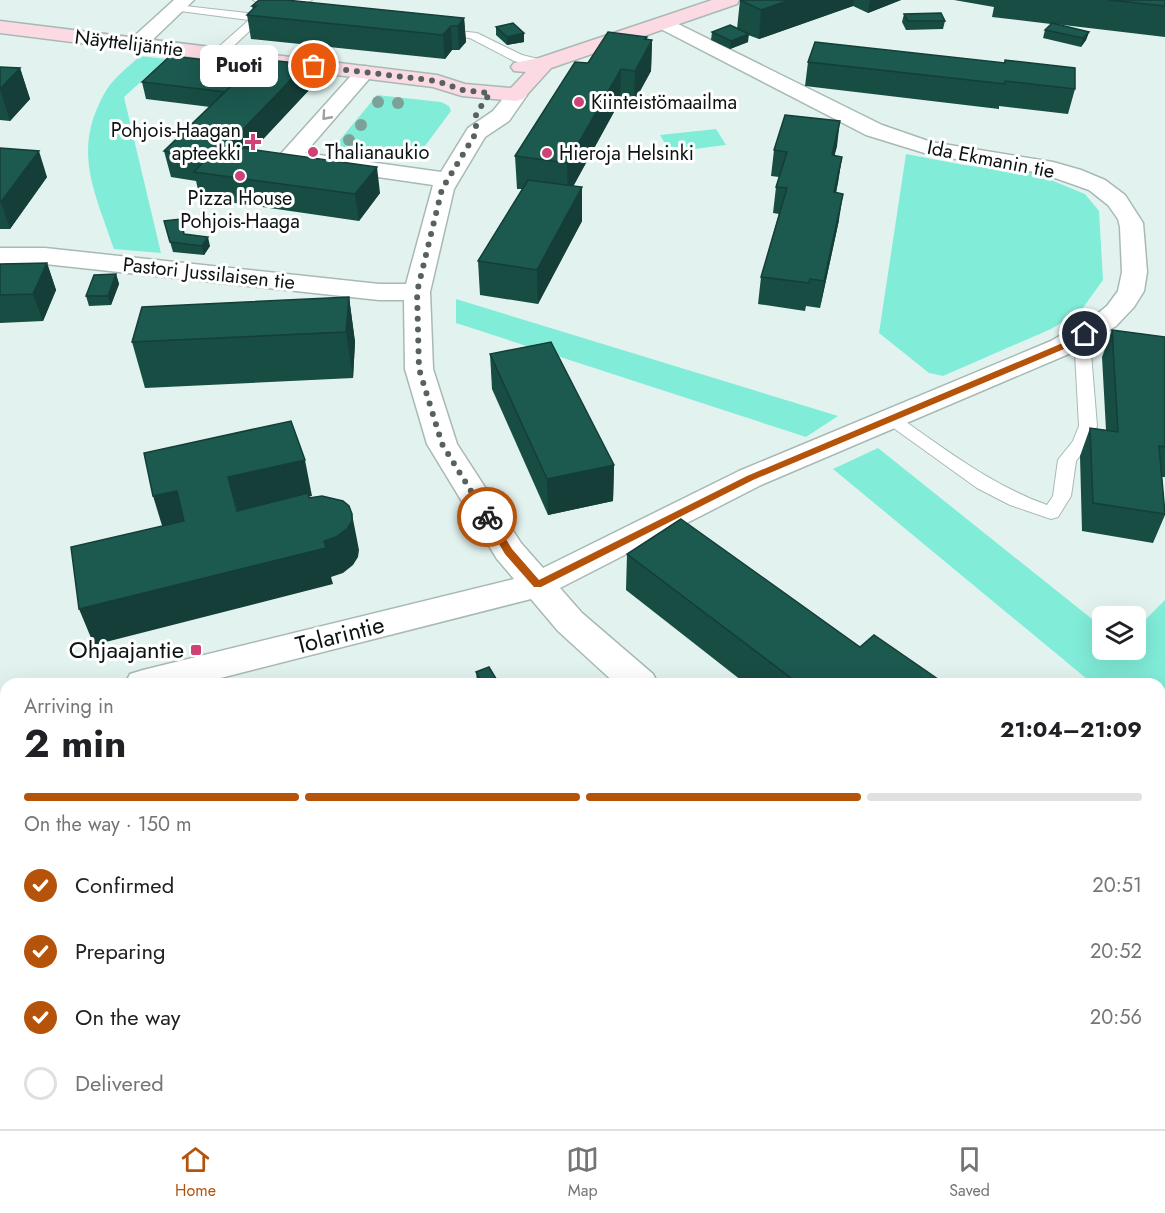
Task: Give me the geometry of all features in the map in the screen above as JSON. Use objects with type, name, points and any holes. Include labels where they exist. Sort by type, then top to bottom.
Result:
[{"type":"main road","points":[[495,87],[522,66],[542,64],[730,0]]},
{"type":"main road","name":"Näyttelijäntie","points":[[0,27],[437,81],[462,90],[495,87],[521,90]]},
{"type":"main road","points":[[521,90],[540,70],[542,64]]},
{"type":"street","points":[[137,44],[180,4]]},
{"type":"street","name":"Ida Ekmanin tie","points":[[538,585],[750,478],[1096,328],[1120,308],[1130,293],[1135,277],[1131,221],[1120,205],[1106,192],[1089,182],[1042,165],[938,149],[907,142],[874,130],[664,23]]},
{"type":"street","points":[[365,72],[289,158],[446,180]]},
{"type":"street","points":[[476,133],[476,114],[495,87]]},
{"type":"street","points":[[521,90],[501,116],[476,133],[446,180],[438,203],[417,292],[419,369],[442,444],[509,551],[570,622],[633,678]]},
{"type":"street","name":"Pastori Jussilaisen tie","points":[[0,256],[45,256],[379,292],[417,292]]},
{"type":"street","name":"Tolarintie","points":[[167,678],[538,585]]},
{"type":"lane","points":[[259,0],[306,0]]},
{"type":"lane","points":[[180,4],[290,21]]},
{"type":"lane","points":[[218,54],[258,17]]},
{"type":"lane","points":[[428,31],[473,35],[518,58],[542,64]]},
{"type":"lane","points":[[890,419],[983,484],[1017,501],[1051,513],[1062,496],[1067,460],[1081,443],[1088,426],[1083,353],[1074,339]]},
{"type":"green space","points":[[140,56],[166,59],[124,97],[161,253],[114,249],[99,207],[90,169],[88,150],[90,131],[96,111],[110,85]]},
{"type":"green space","points":[[377,95],[441,102],[449,106],[451,111],[416,158],[334,147]]},
{"type":"green space","points":[[716,129],[726,145],[670,152],[660,135]]},
{"type":"green space","points":[[906,154],[964,165],[1034,173],[1085,194],[1099,211],[1103,280],[1080,312],[1051,329],[943,376],[929,373],[879,333]]},
{"type":"green space","points":[[456,299],[838,416],[806,437],[456,323]]},
{"type":"green space","points":[[878,448],[1092,619],[1092,660],[1146,660],[1146,619],[1165,600],[1165,678],[1086,678],[833,469]]},
{"type":"building","points":[[259,0],[286,0],[464,18],[458,26],[451,26],[443,35],[247,15]]},
{"type":"building","points":[[740,0],[790,0],[761,10]]},
{"type":"building","points":[[1109,0],[1165,0],[1165,6]]},
{"type":"building","points":[[941,13],[945,21],[908,21],[904,14]]},
{"type":"building","points":[[513,23],[524,33],[507,37],[496,27]]},
{"type":"building","points":[[1052,23],[1089,32],[1083,38],[1045,30]]},
{"type":"building","points":[[730,25],[749,34],[731,41],[712,32]]},
{"type":"building","points":[[608,32],[647,37],[645,39],[652,40],[635,71],[621,69],[567,163],[515,156],[575,62],[588,63]]},
{"type":"building","points":[[815,42],[1005,63],[1005,60],[1075,68],[1075,89],[1005,81],[1005,84],[808,62]]},
{"type":"building","points":[[170,56],[253,65],[226,92],[142,82]]},
{"type":"building","points":[[259,59],[306,64],[227,146],[377,167],[355,194],[194,172],[208,157],[164,151]]},
{"type":"building","points":[[0,67],[20,68],[0,89]]},
{"type":"building","points":[[785,115],[840,121],[832,155],[842,157],[834,192],[843,194],[824,281],[810,279],[809,283],[761,277],[787,188],[776,187],[787,152],[774,150]]},
{"type":"building","points":[[0,148],[39,151],[1,202],[0,202]]},
{"type":"building","points":[[528,180],[582,187],[537,270],[478,261]]},
{"type":"building","points":[[181,219],[184,234],[208,237],[202,246],[170,242],[164,221]]},
{"type":"building","points":[[47,263],[33,294],[0,295],[0,264]]},
{"type":"building","points":[[116,274],[108,296],[86,296],[94,275]]},
{"type":"building","points":[[349,297],[346,332],[132,342],[142,307]]},
{"type":"building","points":[[1112,330],[1165,337],[1165,447],[1159,446],[1165,514],[1093,503],[1090,428],[1118,432]]},
{"type":"building","points":[[551,342],[614,465],[547,479],[490,354]]},
{"type":"building","points":[[291,421],[305,460],[228,477],[237,511],[308,493],[309,498],[322,496],[343,501],[349,506],[352,521],[347,529],[336,537],[324,541],[326,548],[79,609],[71,547],[184,521],[177,491],[153,496],[144,453]]},
{"type":"building","points":[[681,519],[860,647],[874,635],[936,678],[791,678],[627,554]]},
{"type":"building","points":[[489,667],[496,678],[480,678],[476,672]]},
{"type":"way so far","points":[[314,66],[437,81],[462,90],[490,93],[476,114],[476,133],[442,189],[417,292],[419,369],[442,444],[487,517]]},
{"type":"place","name":"Puoti","points":[[314,66]]},
{"type":"place","name":"Kiinteistömaailma","points":[[579,102]]},
{"type":"place","name":"Pohjois-Haagan apteekki","points":[[253,142]]},
{"type":"place","name":"Thalianaukio","points":[[313,152]]},
{"type":"place","name":"Hieroja Helsinki","points":[[547,153]]},
{"type":"place","name":"Pizza House Pohjois-Haaga","points":[[240,176]]},
{"type":"place","name":"Ohjaajantie","points":[[196,650]]},
{"type":"route","points":[[487,517],[509,551],[538,585],[750,478],[1061,347],[1085,334]]}]
